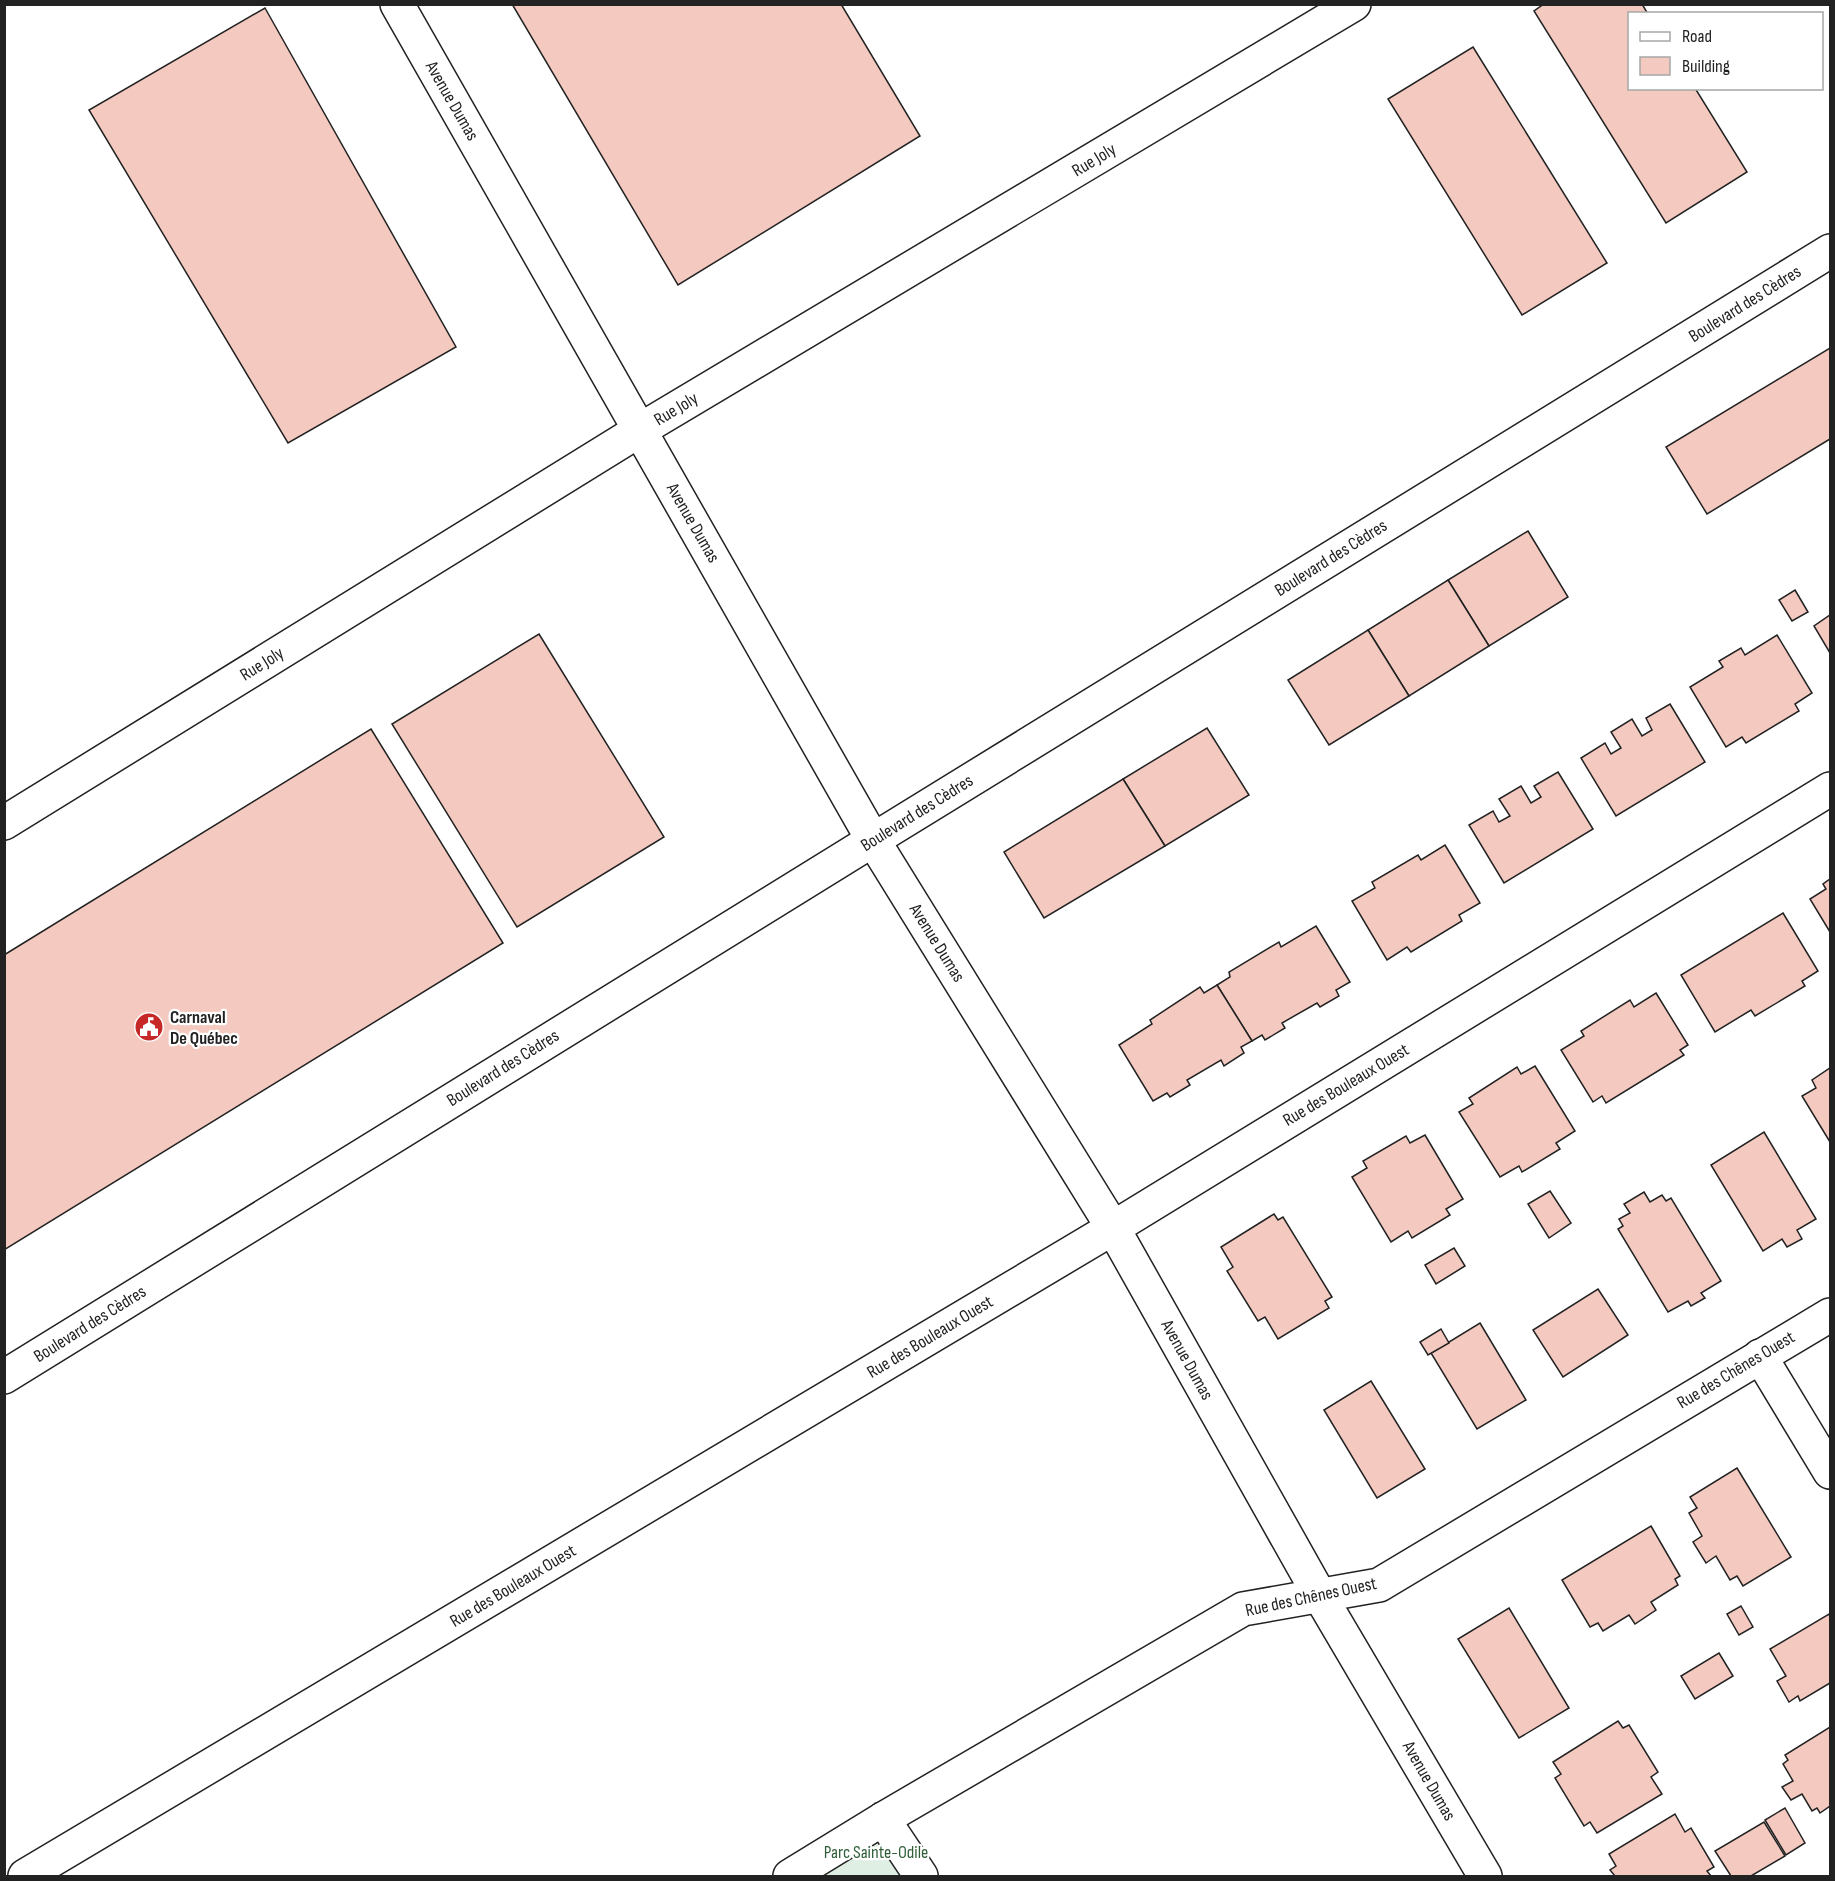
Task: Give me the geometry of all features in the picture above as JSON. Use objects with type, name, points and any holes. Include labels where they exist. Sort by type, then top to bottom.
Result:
[{"type":"street","name":"Avenue Dumas","points":[[398,4],[873,840],[1113,1228],[1320,1596],[1485,1876]]},
{"type":"street","name":"Rue Joly","points":[[4,823],[640,430],[1354,4]]},
{"type":"street","name":"Boulevard des Cèdres","points":[[4,1377],[1830,251]]},
{"type":"street","name":"Rue des Bouleaux Ouest","points":[[25,1876],[1113,1228],[1830,789]]},
{"type":"street","name":"Rue des Chênes Ouest","points":[[789,1876],[1244,1609],[1379,1585],[1830,1315]]},
{"type":"street","points":[[1760,1356],[1830,1472]]},
{"type":"street","points":[[883,1819],[921,1876]]},
{"type":"green space","name":"Parc Sainte-Odile","points":[[883,1819],[921,1876],[790,1876]]},
{"type":"building","points":[[512,4],[841,4],[920,136],[678,285]]},
{"type":"building","points":[[1544,4],[1642,4],[1647,12],[1628,12],[1628,90],[1696,90],[1747,172],[1666,223],[1534,11]]},
{"type":"building","points":[[265,8],[456,347],[288,443],[89,110]]},
{"type":"building","points":[[1473,47],[1607,263],[1522,315],[1388,99]]},
{"type":"building","points":[[1830,348],[1830,439],[1707,514],[1666,447]]},
{"type":"building","points":[[1528,531],[1568,597],[1489,646],[1448,580]]},
{"type":"building","points":[[1448,580],[1489,646],[1409,696],[1368,630]]},
{"type":"building","points":[[1795,590],[1808,612],[1792,621],[1779,600]]},
{"type":"building","points":[[1830,615],[1830,653],[1814,626]]},
{"type":"building","points":[[1368,630],[1409,696],[1329,745],[1288,680]]},
{"type":"building","points":[[539,634],[664,837],[517,927],[392,724]]},
{"type":"building","points":[[1777,635],[1812,693],[1795,704],[1799,711],[1746,743],[1742,737],[1726,747],[1690,687],[1723,667],[1719,661],[1741,648],[1745,655]]},
{"type":"building","points":[[1670,704],[1705,762],[1616,816],[1581,758],[1605,743],[1611,754],[1621,748],[1611,732],[1632,719],[1642,736],[1652,730],[1646,718]]},
{"type":"building","points":[[1207,728],[1249,795],[1165,846],[1123,779]]},
{"type":"building","points":[[371,729],[503,943],[4,1250],[4,955]]},
{"type":"building","points":[[1558,772],[1593,829],[1504,883],[1469,825],[1493,811],[1499,822],[1510,816],[1499,799],[1521,786],[1531,803],[1541,797],[1534,786]]},
{"type":"building","points":[[1123,779],[1165,846],[1044,918],[1004,852]]},
{"type":"building","points":[[1445,845],[1480,903],[1459,915],[1462,921],[1411,952],[1407,947],[1387,960],[1352,901],[1375,888],[1372,882],[1418,855],[1421,860]]},
{"type":"building","points":[[1830,879],[1830,932],[1810,899],[1826,889],[1823,884]]},
{"type":"building","points":[[1783,913],[1818,971],[1802,981],[1805,986],[1755,1016],[1751,1010],[1715,1032],[1681,975]]},
{"type":"building","points":[[1316,926],[1350,982],[1336,990],[1339,996],[1320,1007],[1317,1003],[1282,1023],[1285,1028],[1265,1040],[1262,1035],[1252,1041],[1217,985],[1230,977],[1229,972],[1279,942],[1281,947]]},
{"type":"building","points":[[1217,985],[1252,1041],[1241,1047],[1244,1053],[1224,1066],[1221,1060],[1187,1080],[1190,1085],[1170,1097],[1167,1093],[1153,1101],[1119,1045],[1152,1024],[1150,1020],[1200,987],[1204,993]]},
{"type":"building","points":[[1656,993],[1688,1045],[1680,1050],[1684,1055],[1606,1103],[1602,1096],[1593,1102],[1561,1050],[1584,1036],[1581,1031],[1630,1000],[1634,1007]]},
{"type":"building","points":[[1535,1066],[1575,1131],[1556,1143],[1560,1149],[1522,1172],[1519,1166],[1500,1177],[1459,1112],[1473,1104],[1469,1098],[1517,1067],[1521,1074]]},
{"type":"building","points":[[1830,1068],[1830,1142],[1802,1096],[1816,1088],[1812,1080]]},
{"type":"building","points":[[1764,1132],[1816,1219],[1797,1230],[1802,1239],[1787,1247],[1782,1239],[1763,1251],[1711,1165]]},
{"type":"building","points":[[1425,1135],[1463,1199],[1446,1209],[1450,1215],[1412,1238],[1408,1231],[1391,1242],[1352,1177],[1367,1168],[1363,1161],[1406,1136],[1410,1143]]},
{"type":"building","points":[[1550,1191],[1571,1223],[1549,1238],[1528,1204]]},
{"type":"building","points":[[1644,1192],[1650,1202],[1662,1195],[1666,1201],[1671,1198],[1721,1281],[1701,1293],[1705,1298],[1691,1306],[1688,1301],[1668,1312],[1618,1229],[1623,1226],[1619,1219],[1630,1213],[1624,1204]]},
{"type":"building","points":[[1274,1214],[1278,1220],[1283,1217],[1332,1297],[1325,1301],[1329,1308],[1278,1339],[1265,1317],[1258,1321],[1227,1271],[1233,1267],[1221,1247]]},
{"type":"building","points":[[1454,1248],[1465,1266],[1436,1284],[1425,1265]]},
{"type":"building","points":[[1598,1289],[1628,1335],[1563,1377],[1533,1330]]},
{"type":"building","points":[[1480,1323],[1526,1400],[1477,1429],[1431,1353]]},
{"type":"building","points":[[1441,1329],[1449,1343],[1428,1355],[1420,1342]]},
{"type":"building","points":[[1371,1381],[1425,1469],[1377,1498],[1324,1410]]},
{"type":"building","points":[[1737,1468],[1791,1557],[1743,1586],[1737,1576],[1730,1580],[1716,1556],[1706,1563],[1693,1542],[1702,1536],[1689,1513],[1697,1508],[1690,1497]]},
{"type":"building","points":[[1651,1526],[1680,1576],[1675,1579],[1678,1585],[1651,1602],[1656,1610],[1635,1624],[1629,1615],[1603,1631],[1598,1623],[1590,1627],[1562,1580]]},
{"type":"building","points":[[1741,1606],[1753,1627],[1739,1635],[1727,1614]]},
{"type":"building","points":[[1509,1608],[1569,1708],[1519,1738],[1458,1639]]},
{"type":"building","points":[[1829,1614],[1830,1683],[1800,1701],[1798,1696],[1789,1702],[1777,1681],[1786,1676],[1770,1649]]},
{"type":"building","points":[[1719,1653],[1733,1676],[1695,1699],[1681,1676]]},
{"type":"building","points":[[1618,1721],[1623,1728],[1629,1725],[1658,1772],[1651,1777],[1662,1794],[1597,1833],[1590,1822],[1584,1826],[1555,1778],[1561,1774],[1553,1762]]},
{"type":"building","points":[[1830,1727],[1830,1806],[1820,1813],[1817,1808],[1812,1811],[1802,1794],[1791,1800],[1782,1787],[1793,1781],[1783,1764],[1788,1760],[1785,1755]]},
{"type":"building","points":[[1785,1808],[1805,1843],[1786,1855],[1765,1820]]},
{"type":"building","points":[[1675,1814],[1685,1832],[1691,1828],[1714,1867],[1707,1871],[1711,1876],[1615,1876],[1610,1870],[1616,1866],[1609,1854]]},
{"type":"building","points":[[1764,1822],[1785,1856],[1751,1876],[1731,1876],[1715,1851]]},
{"type":"place","name":"Carnaval De Québec","points":[[149,1027]]}]
